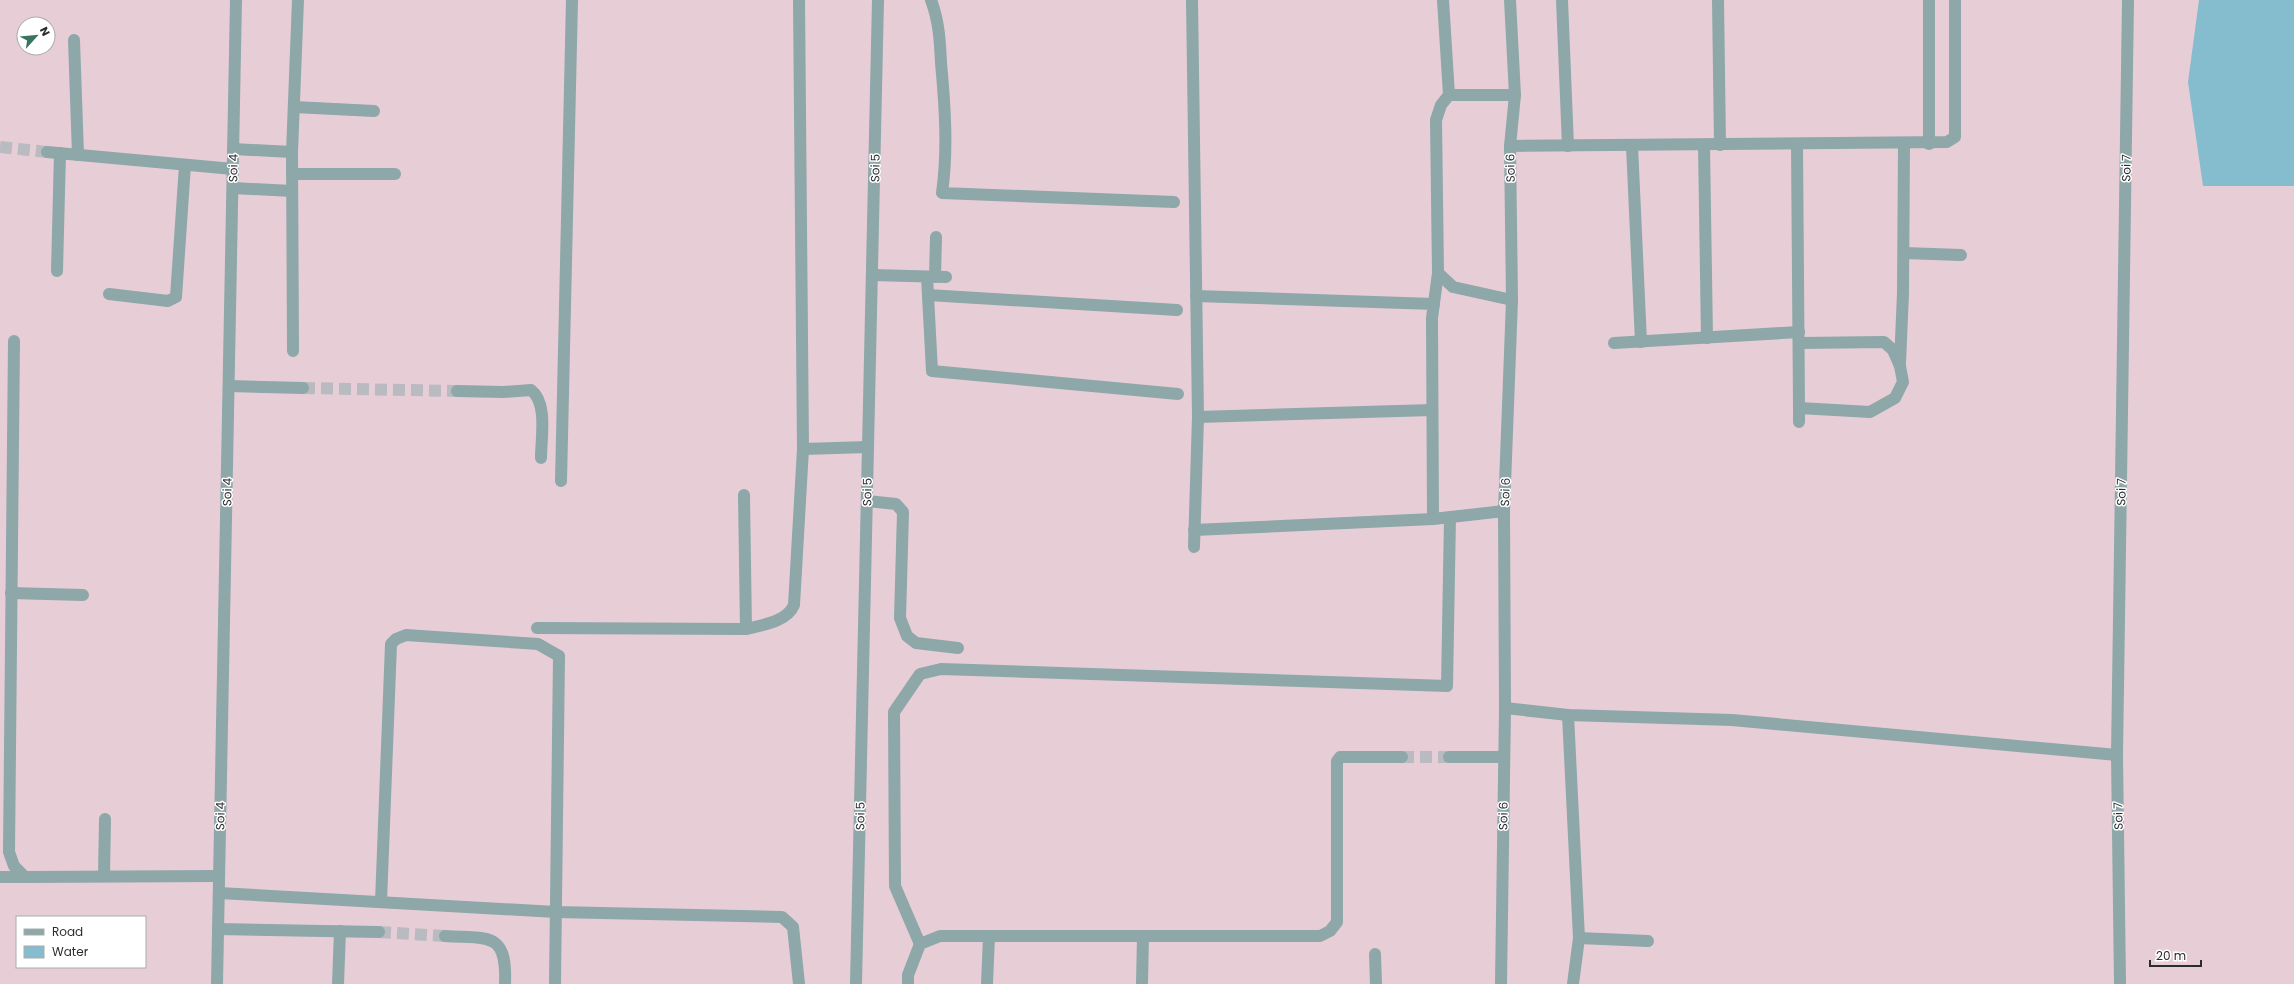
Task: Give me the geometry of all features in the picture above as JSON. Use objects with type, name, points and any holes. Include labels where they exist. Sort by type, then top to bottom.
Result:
[{"type":"street","name":"Soi 4","points":[[217,984],[236,0]]},
{"type":"street","points":[[293,351],[292,152],[298,0]]},
{"type":"street","points":[[561,481],[572,0]]},
{"type":"street","points":[[537,628],[746,629],[771,623],[789,613],[794,605],[803,449],[798,0]]},
{"type":"street","name":"Soi 5","points":[[856,984],[878,0]]},
{"type":"street","points":[[931,0],[938,17],[944,98],[944,176],[942,193],[1174,202]]},
{"type":"street","points":[[1192,0],[1198,417],[1194,547]]},
{"type":"street","points":[[1433,519],[1432,318],[1438,273],[1436,120],[1441,105],[1449,95],[1443,0]]},
{"type":"street","name":"Soi 6","points":[[1501,984],[1505,708],[1504,511],[1512,300],[1510,146],[1515,95],[1510,0]]},
{"type":"street","points":[[1562,0],[1568,146]]},
{"type":"street","points":[[1718,0],[1720,146]]},
{"type":"street","points":[[1929,0],[1929,144]]},
{"type":"street","points":[[1510,146],[1720,146],[1929,144],[1947,142],[1955,137],[1955,0]]},
{"type":"street","name":"Soi 7","points":[[2120,984],[2117,755],[2128,0]]},
{"type":"street","points":[[74,40],[78,155]]},
{"type":"street","points":[[1449,95],[1515,95]]},
{"type":"street","points":[[294,106],[374,111]]},
{"type":"street","points":[[1799,408],[1870,412],[1895,398],[1903,382],[1900,366],[1904,254],[1904,144]]},
{"type":"street","points":[[1797,145],[1799,422]]},
{"type":"street","points":[[1632,146],[1641,342]]},
{"type":"street","points":[[1704,146],[1707,338]]},
{"type":"street","points":[[233,149],[292,152]]},
{"type":"street","points":[[47,152],[233,169]]},
{"type":"street","points":[[57,271],[60,153]]},
{"type":"street","points":[[109,294],[168,301],[176,297],[186,165]]},
{"type":"street","points":[[292,174],[395,174]]},
{"type":"street","points":[[232,188],[292,191]]},
{"type":"street","points":[[936,237],[936,277],[928,295],[932,371],[1178,394]]},
{"type":"street","points":[[1904,254],[1961,254]]},
{"type":"street","points":[[1438,273],[1453,287],[1512,300]]},
{"type":"street","points":[[872,275],[936,277]]},
{"type":"street","points":[[928,295],[1177,310]]},
{"type":"street","points":[[1196,296],[1434,304]]},
{"type":"street","points":[[1614,343],[1707,338],[1799,337],[1884,342],[1893,350],[1900,366]]},
{"type":"street","points":[[14,341],[9,852],[14,866],[24,877]]},
{"type":"street","points":[[228,386],[303,388]]},
{"type":"street","points":[[457,391],[503,392],[530,390],[536,394],[540,403],[541,458]]},
{"type":"street","points":[[1198,417],[1432,410]]},
{"type":"street","points":[[803,449],[868,447]]},
{"type":"street","points":[[744,494],[746,629]]},
{"type":"street","points":[[867,501],[896,504],[903,512],[900,618],[907,636],[916,643],[958,648]]},
{"type":"street","points":[[1194,530],[1433,519],[1504,511]]},
{"type":"street","points":[[908,984],[908,975],[920,944],[895,886],[894,712],[920,674],[941,668],[1447,686],[1450,517]]},
{"type":"street","points":[[11,593],[83,595]]},
{"type":"street","points":[[381,902],[391,644],[396,639],[406,635],[538,644],[559,656],[555,984]]},
{"type":"street","points":[[1505,708],[1568,715],[1732,720],[2117,755]]},
{"type":"street","points":[[1568,715],[1579,938],[1573,984]]},
{"type":"street","points":[[920,944],[940,936],[1320,936],[1330,931],[1337,922],[1336,761],[1340,756],[1402,756]]},
{"type":"street","points":[[1449,757],[1504,758]]},
{"type":"street","points":[[104,876],[105,820]]},
{"type":"street","points":[[0,877],[219,876]]},
{"type":"street","points":[[219,893],[556,912],[782,917],[793,927],[799,984]]},
{"type":"street","points":[[218,929],[379,932]]},
{"type":"street","points":[[338,984],[340,931]]},
{"type":"street","points":[[445,936],[492,939],[501,947],[506,964],[505,984]]},
{"type":"street","points":[[987,984],[989,936]]},
{"type":"street","points":[[1142,984],[1143,936]]},
{"type":"street","points":[[1579,938],[1648,941]]},
{"type":"street","points":[[1375,954],[1376,984]]},
{"type":"shaded area","points":[[0,0],[2294,0],[2294,984],[0,984]]},
{"type":"water","points":[[2199,0],[2294,0],[2294,186],[2203,186],[2188,82]]},
{"type":"tunnel","points":[[0,147],[47,152]]},
{"type":"tunnel","points":[[303,388],[457,391]]},
{"type":"tunnel","points":[[1402,757],[1449,757]]},
{"type":"tunnel","points":[[379,932],[445,936]]}]
